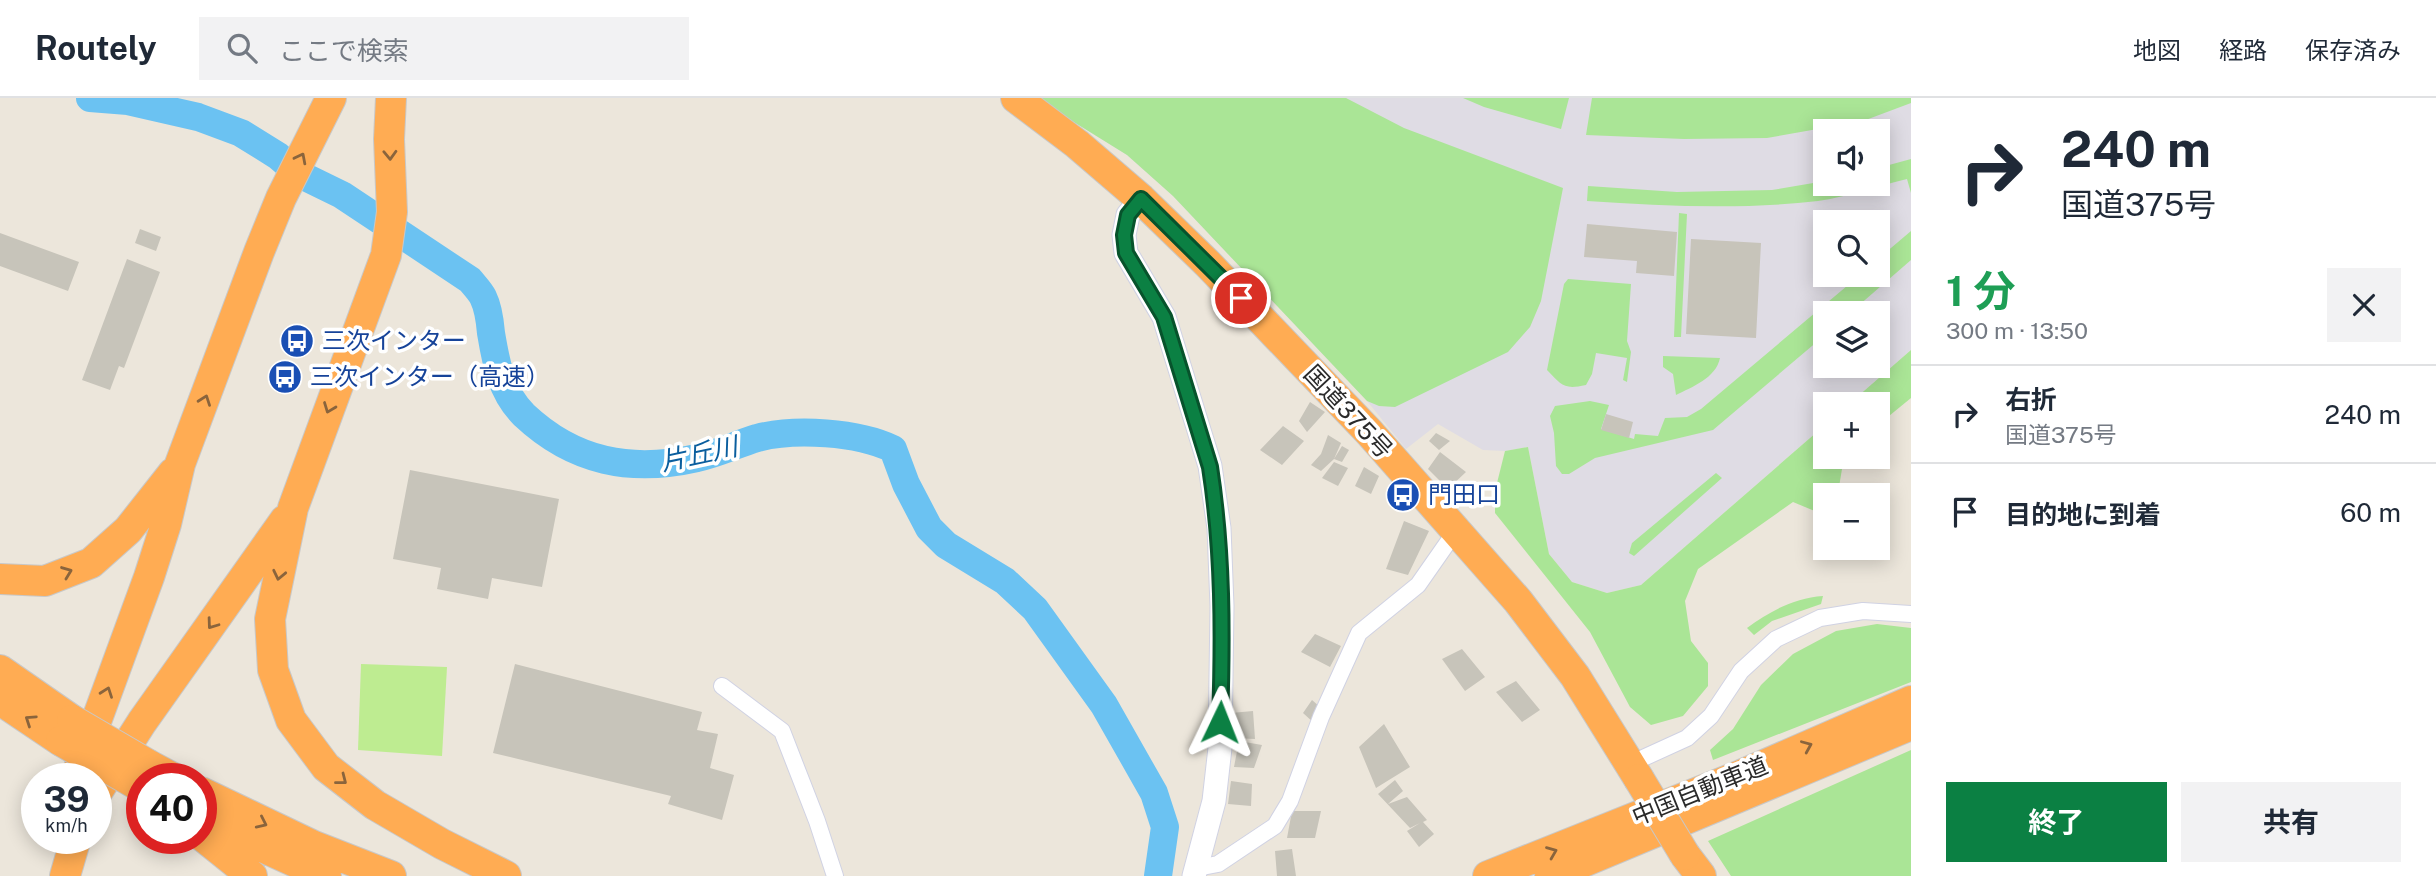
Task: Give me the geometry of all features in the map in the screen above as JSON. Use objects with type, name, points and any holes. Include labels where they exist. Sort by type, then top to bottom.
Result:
[{"type":"highway","points":[[391,98],[389,139],[392,212],[386,255],[293,509],[270,619],[274,670],[291,720],[326,767],[376,806],[442,844],[506,876]]},
{"type":"highway","name":"国道375号","points":[[1016,98],[1077,144],[1141,199],[1208,264],[1369,432],[1518,601],[1575,676],[1693,866]]},
{"type":"highway","points":[[81,763],[149,577],[166,524],[180,464],[281,198],[326,108]]},
{"type":"highway","points":[[0,579],[45,581],[91,563],[128,530],[180,464]]},
{"type":"highway","points":[[112,769],[142,722],[293,509]]},
{"type":"highway","points":[[0,670],[66,730],[126,771]]},
{"type":"highway","points":[[0,700],[66,730]]},
{"type":"highway","name":"中国自動車道","points":[[1488,876],[1741,775],[1911,701]]},
{"type":"highway","name":"中国自動車道","points":[[1550,876],[1911,725]]},
{"type":"highway","points":[[217,800],[314,846],[391,876]]},
{"type":"highway","points":[[217,826],[326,876]]},
{"type":"highway","points":[[217,848],[252,876]]},
{"type":"highway","points":[[46,876],[51,854]]},
{"type":"highway","points":[[65,876],[71,854]]},
{"type":"street","points":[[1141,199],[1128,215],[1124,235],[1126,253],[1164,317],[1210,467],[1219,528],[1222,606],[1220,748],[1214,801],[1196,872]]},
{"type":"street","points":[[1196,872],[1218,864],[1275,826],[1290,801],[1321,717],[1359,634],[1418,584],[1455,532]]},
{"type":"street","points":[[1634,772],[1688,738],[1711,716],[1741,671],[1776,639],[1820,618],[1863,611],[1911,614]]},
{"type":"street","points":[[722,686],[782,731],[835,876]]},
{"type":"shaded area","points":[[1035,98],[1911,98],[1911,350],[1890,368],[1890,301],[1813,301],[1813,378],[1879,378],[1863,392],[1813,392],[1813,435],[1641,585],[1607,593],[1572,582],[1549,554],[1528,447],[1505,451],[1483,450],[1438,424],[1406,449],[1367,401],[1173,196],[1127,155]]},
{"type":"green space","points":[[1035,98],[1346,98],[1404,128],[1563,188],[1541,301],[1530,327],[1508,352],[1395,407],[1379,406],[1367,401],[1173,196],[1127,155]]},
{"type":"green space","points":[[1463,98],[1569,98],[1561,129],[1484,107]]},
{"type":"green space","points":[[1592,98],[1911,98],[1911,103],[1868,119],[1813,119],[1813,130],[1767,138],[1684,139],[1586,135]]},
{"type":"green space","points":[[1911,159],[1911,193],[1907,179],[1890,184],[1890,165]]},
{"type":"green space","points":[[1813,183],[1813,196],[1844,196],[1818,201],[1760,205],[1702,206],[1587,201],[1588,186],[1677,192],[1772,190]]},
{"type":"green space","points":[[1679,213],[1687,214],[1681,337],[1674,337]]},
{"type":"green space","points":[[1911,231],[1911,260],[1890,278],[1890,249]]},
{"type":"green space","points":[[1568,279],[1631,284],[1627,341],[1631,352],[1627,382],[1623,380],[1627,358],[1596,353],[1592,374],[1586,385],[1564,385],[1547,370],[1564,284]]},
{"type":"green space","points":[[1846,287],[1880,287],[1864,301],[1829,301]]},
{"type":"green space","points":[[1813,315],[1813,345],[1713,430],[1595,458],[1569,474],[1562,474],[1556,466],[1550,416],[1555,406],[1590,401],[1609,405],[1601,429],[1634,439],[1635,434],[1658,436],[1665,418],[1687,417],[1701,409]]},
{"type":"green space","points":[[1911,350],[1911,398],[1890,415],[1890,392],[1863,392],[1879,378],[1890,378],[1890,368]]},
{"type":"green space","points":[[1663,356],[1720,358],[1709,376],[1676,395],[1673,374],[1663,367]]},
{"type":"green space","points":[[1813,435],[1813,469],[1842,469],[1840,483],[1813,483],[1813,510],[1793,502],[1698,569],[1685,601],[1691,641],[1708,663],[1708,686],[1683,716],[1651,725],[1630,707],[1590,632],[1495,513],[1495,491],[1505,451],[1528,447],[1549,554],[1572,582],[1607,593],[1641,585]]},
{"type":"green space","points":[[1716,473],[1722,478],[1634,556],[1629,553],[1632,543]]},
{"type":"green space","points":[[1823,596],[1821,604],[1772,621],[1754,635],[1747,628],[1783,606],[1802,599]]},
{"type":"green space","points":[[1877,624],[1911,628],[1911,682],[1713,760],[1710,750],[1733,729],[1761,685],[1793,654],[1836,631]]},
{"type":"green space","points":[[361,664],[447,667],[442,756],[358,750]]},
{"type":"green space","points":[[1911,750],[1911,876],[1731,876],[1708,841]]},
{"type":"building","points":[[1587,224],[1677,232],[1674,276],[1636,273],[1637,261],[1584,257]]},
{"type":"building","points":[[140,229],[161,237],[156,251],[135,243]]},
{"type":"building","points":[[0,233],[79,262],[68,291],[0,266]]},
{"type":"building","points":[[1691,239],[1761,243],[1756,338],[1686,334]]},
{"type":"building","points":[[127,259],[160,272],[124,368],[119,366],[110,390],[82,380]]},
{"type":"building","points":[[1310,402],[1325,412],[1307,432],[1299,421]]},
{"type":"building","points":[[1606,414],[1633,422],[1629,438],[1601,430]]},
{"type":"building","points":[[1283,426],[1304,441],[1282,465],[1260,450]]},
{"type":"building","points":[[1436,433],[1450,441],[1439,450],[1429,441]]},
{"type":"building","points":[[1328,435],[1341,443],[1334,459],[1321,471],[1311,465],[1321,454]]},
{"type":"building","points":[[1342,446],[1349,450],[1342,462],[1334,459]]},
{"type":"building","points":[[1440,452],[1466,472],[1448,489],[1428,469]]},
{"type":"building","points":[[1334,462],[1348,468],[1338,486],[1322,478]]},
{"type":"building","points":[[1364,467],[1379,476],[1371,494],[1355,486]]},
{"type":"building","points":[[410,470],[559,499],[542,587],[492,578],[488,599],[437,589],[441,568],[393,559]]},
{"type":"building","points":[[1404,521],[1429,531],[1408,575],[1386,569]]},
{"type":"building","points":[[1315,634],[1341,646],[1330,667],[1301,652]]},
{"type":"building","points":[[1462,649],[1485,677],[1465,691],[1442,659]]},
{"type":"building","points":[[515,664],[702,712],[697,730],[718,734],[710,768],[734,775],[722,820],[668,804],[671,796],[493,753]]},
{"type":"building","points":[[1516,681],[1540,710],[1522,722],[1496,692]]},
{"type":"building","points":[[1312,700],[1320,707],[1314,723],[1303,713]]},
{"type":"building","points":[[1253,711],[1255,739],[1233,738],[1231,713]]},
{"type":"building","points":[[1384,724],[1410,767],[1376,788],[1359,747]]},
{"type":"building","points":[[1239,741],[1262,745],[1254,768],[1234,767]]},
{"type":"building","points":[[1395,780],[1403,791],[1388,804],[1407,797],[1427,820],[1423,822],[1434,834],[1419,847],[1407,831],[1420,823],[1410,828],[1378,794]]},
{"type":"building","points":[[1231,781],[1252,784],[1251,806],[1228,804]]},
{"type":"building","points":[[1292,811],[1321,811],[1315,838],[1287,838]]},
{"type":"building","points":[[1292,849],[1296,876],[1277,876],[1275,851]]},
{"type":"waterway","name":"片丘川","points":[[90,98],[128,101],[198,117],[241,133],[278,156],[299,174],[342,195],[470,280],[486,305],[498,366],[510,397],[524,415],[543,431],[583,453],[626,463],[673,462],[704,456],[757,438],[789,433],[845,435],[893,449],[906,484],[929,528],[946,545],[1005,581],[1035,609],[1104,705],[1154,793],[1165,827],[1158,876]]},
{"type":"place","name":"三次インター","points":[[297,341]]},
{"type":"place","name":"三次インター（高速）","points":[[285,377]]},
{"type":"place","name":"門田口","points":[[1403,495]]},
{"type":"route","points":[[1220,722],[1222,606],[1219,528],[1210,467],[1164,317],[1126,253],[1124,235],[1128,215],[1141,199],[1241,298]]}]
